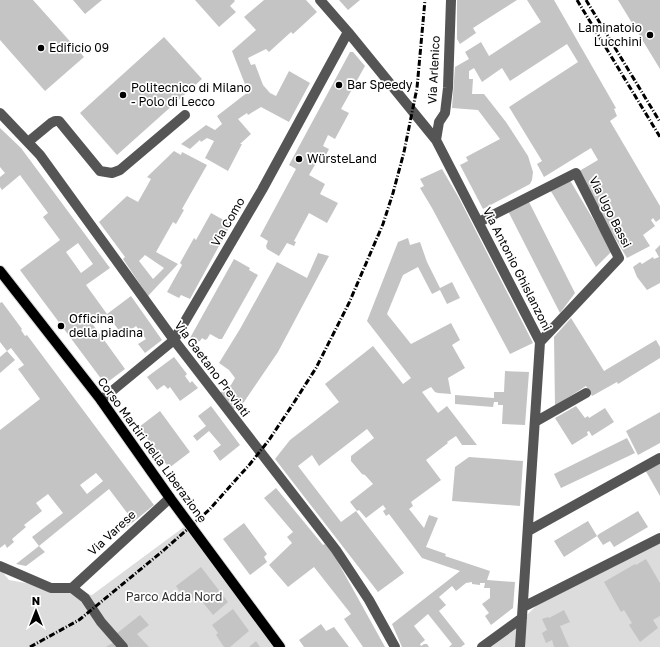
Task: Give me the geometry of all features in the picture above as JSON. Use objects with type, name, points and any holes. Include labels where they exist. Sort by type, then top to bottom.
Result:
[{"type":"main road","name":"Corso Martiri della Liberazione","points":[[0,271],[101,400],[170,498],[280,647]]},
{"type":"street","name":"Via Antonio Ghislanzoni","points":[[320,0],[436,140],[540,342],[520,647]]},
{"type":"street","name":"Via Arlenico","points":[[436,140],[439,122],[445,113],[448,88],[451,0]]},
{"type":"street","name":"Via Como","points":[[101,400],[174,340],[262,190],[348,32]]},
{"type":"street","name":"Via Gaetano Previati","points":[[0,113],[40,155],[174,340],[336,550],[369,600],[395,647]]},
{"type":"street","points":[[28,142],[50,123],[59,121],[100,171],[112,173],[120,170],[185,115]]},
{"type":"street","name":"Via Ugo Bassi","points":[[479,222],[576,173],[619,258],[540,342]]},
{"type":"street","points":[[535,422],[586,394]]},
{"type":"street","points":[[528,531],[660,458]]},
{"type":"street","name":"Via Varese","points":[[72,588],[170,498]]},
{"type":"street","points":[[523,607],[660,538]]},
{"type":"street","points":[[0,566],[51,588],[72,588],[85,598],[101,622],[123,647]]},
{"type":"street","points":[[482,647],[522,618]]},
{"type":"green space","name":"Parco Adda Nord","points":[[184,527],[280,647],[0,647],[0,569],[9,580],[92,595]]},
{"type":"green space","points":[[660,536],[660,647],[485,647],[514,628],[541,601]]},
{"type":"building","name":"Edificio 09","points":[[0,0],[33,0],[84,57],[45,91],[0,40]]},
{"type":"building","points":[[73,0],[102,0],[85,14]]},
{"type":"building","points":[[195,0],[234,0],[235,1],[230,6],[236,12],[219,27]]},
{"type":"building","points":[[264,0],[306,0],[317,12],[293,34],[291,32],[269,52],[266,49],[248,58],[251,65],[255,64],[263,85],[270,93],[276,96],[289,71],[310,83],[289,122],[261,107],[238,119],[251,134],[240,144],[242,144],[228,171],[205,158],[214,141],[207,138],[201,142],[200,140],[190,149],[181,144],[206,125],[215,130],[222,124],[217,116],[248,92],[232,51],[256,30],[244,17]]},
{"type":"building","points":[[339,0],[360,0],[348,10]]},
{"type":"building","points":[[457,0],[517,0],[473,28],[476,33],[460,44],[457,39]]},
{"type":"building","points":[[527,0],[554,0],[616,108],[614,109],[617,116],[610,121],[660,206],[660,219],[656,222],[653,218],[651,220],[655,226],[643,235],[650,246],[627,258],[576,173],[598,160],[591,148],[544,177],[537,164],[542,161],[509,107],[578,62],[567,44],[510,81],[502,68],[482,82],[474,68],[469,71],[469,79],[473,79],[472,94],[484,94],[506,122],[528,156],[533,172],[530,184],[483,209],[460,165],[468,161],[466,157],[500,139],[478,110],[452,108],[455,67],[469,59],[465,52],[481,42],[489,56],[541,22]]},
{"type":"building","name":"Laminatoio Lucchini","points":[[618,0],[660,0],[660,69]]},
{"type":"building","points":[[164,37],[202,79],[117,155],[80,113]]},
{"type":"building","points":[[350,52],[353,52],[365,66],[341,109],[349,113],[335,139],[328,135],[323,146],[329,149],[323,161],[319,158],[309,175],[325,184],[320,194],[338,203],[327,223],[309,213],[294,241],[296,242],[294,246],[287,243],[279,256],[267,249],[266,246],[268,241],[260,236],[296,169],[289,165]]},
{"type":"building","points":[[0,128],[21,148],[110,268],[86,285],[107,314],[99,321],[97,318],[91,322],[125,369],[105,384],[20,270],[60,240],[43,217],[48,213],[20,175],[2,190],[0,187],[0,177],[5,173],[0,167]],"holes":[[[78,243],[93,264],[81,273],[66,252]]]},
{"type":"building","points":[[174,151],[181,155],[182,152],[207,165],[182,209],[184,210],[176,224],[173,222],[156,252],[178,264],[148,296],[123,259],[125,257],[99,222],[127,196],[138,202],[151,179],[147,177]],"holes":[[[145,255],[164,268],[153,279],[139,261]]]},
{"type":"building","points":[[442,169],[459,198],[533,343],[510,354],[420,188],[424,186],[420,179]]},
{"type":"building","points":[[568,177],[612,251],[596,267],[549,188]]},
{"type":"building","points":[[528,200],[575,293],[560,313],[508,211]]},
{"type":"building","points":[[211,213],[231,224],[190,299],[181,295],[179,298],[167,292],[182,265],[180,263],[194,238],[196,240]]},
{"type":"building","points":[[408,238],[410,245],[420,242],[427,262],[440,288],[452,282],[460,298],[447,304],[440,290],[432,294],[418,267],[403,275],[387,314],[411,344],[451,323],[460,340],[452,345],[465,368],[448,378],[451,394],[435,392],[431,387],[422,392],[438,413],[447,406],[477,445],[462,445],[456,436],[426,460],[441,480],[411,502],[413,506],[409,509],[424,528],[429,515],[438,518],[426,547],[446,554],[445,556],[490,571],[487,580],[515,582],[513,608],[491,625],[485,616],[489,613],[482,604],[490,598],[490,588],[484,588],[485,583],[480,583],[480,585],[472,584],[472,582],[466,583],[456,591],[452,586],[439,597],[446,605],[439,611],[465,644],[461,647],[449,647],[452,644],[428,614],[414,626],[425,640],[420,644],[421,646],[427,644],[429,647],[402,647],[392,624],[460,571],[422,558],[389,514],[386,516],[383,511],[386,509],[383,505],[366,518],[359,510],[357,511],[350,502],[373,484],[351,461],[351,456],[374,438],[367,429],[319,466],[312,455],[298,466],[341,522],[356,511],[404,573],[378,592],[275,459],[290,440],[339,402],[325,384],[373,346],[403,384],[411,378],[367,321],[398,242]]},
{"type":"building","points":[[660,245],[660,283],[647,290],[637,277],[633,267],[640,262],[642,264],[653,257],[654,259],[659,257],[655,250]]},
{"type":"building","points":[[318,253],[329,256],[278,352],[244,402],[231,411],[218,394],[231,385],[235,378],[229,370],[219,363],[240,329],[277,262],[307,278]]},
{"type":"building","points":[[234,259],[250,268],[249,270],[258,275],[222,339],[210,334],[207,339],[205,340],[202,338],[200,341],[196,342],[190,338]]},
{"type":"building","points":[[131,296],[162,340],[145,353],[138,344],[146,339],[136,326],[123,336],[107,314]]},
{"type":"building","points":[[2,302],[22,329],[21,330],[25,336],[27,335],[154,505],[127,527],[124,523],[131,518],[109,489],[39,546],[32,537],[63,513],[48,494],[36,503],[42,511],[24,525],[26,527],[12,539],[14,542],[7,548],[5,544],[0,548],[0,430],[40,399],[18,369],[24,365],[11,348],[7,351],[0,342],[0,303]],"holes":[[[96,473],[103,481],[87,494],[80,485]]]},
{"type":"building","points":[[571,318],[604,371],[656,340],[660,347],[660,358],[618,384],[617,382],[592,396],[586,386],[555,406],[554,337]]},
{"type":"building","points":[[7,351],[15,360],[0,373],[0,357]]},
{"type":"building","points":[[174,357],[187,374],[185,376],[190,383],[192,381],[198,388],[180,401],[170,387],[168,389],[164,385],[157,390],[147,377]]},
{"type":"building","points":[[505,371],[529,372],[525,425],[502,424],[503,405],[498,405],[498,402],[494,402],[493,407],[455,404],[455,395],[494,398],[494,392],[504,392]]},
{"type":"building","points":[[211,406],[240,445],[220,461],[213,451],[221,445],[209,431],[197,441],[193,436],[206,426],[198,416]]},
{"type":"building","points":[[576,406],[585,418],[588,416],[589,418],[605,408],[614,422],[592,436],[589,431],[587,432],[588,435],[572,445],[555,418]]},
{"type":"building","points":[[160,411],[190,452],[169,468],[139,427]]},
{"type":"building","points":[[660,412],[660,443],[638,455],[626,431]]},
{"type":"building","points":[[627,438],[635,453],[561,488],[554,474]]},
{"type":"building","points":[[469,457],[523,461],[520,506],[452,501],[455,467]]},
{"type":"building","points":[[660,459],[660,496],[644,468]]},
{"type":"building","points":[[276,488],[323,545],[325,544],[334,555],[385,647],[363,647],[344,619],[351,614],[314,567],[288,587],[269,565],[292,543],[287,537],[293,532],[264,498]]},
{"type":"building","points":[[638,511],[648,527],[614,547],[610,541],[603,545],[597,536]]},
{"type":"building","points":[[588,521],[597,536],[564,557],[554,541]]},
{"type":"building","points":[[244,523],[267,554],[264,557],[267,562],[250,575],[223,539]]},
{"type":"building","points":[[39,546],[45,552],[26,566],[16,564]]},
{"type":"building","points":[[646,559],[660,583],[660,616],[653,620],[658,628],[640,642],[629,625],[632,623],[624,610],[621,612],[604,582]]},
{"type":"building","points":[[201,567],[228,602],[213,615],[197,595],[190,600],[187,596],[184,598],[176,586]]},
{"type":"building","points":[[233,609],[249,631],[230,647],[224,647],[216,635],[218,633],[212,625]]},
{"type":"building","points":[[564,610],[570,622],[560,626],[569,647],[554,647],[552,640],[546,643],[542,633],[547,630],[542,619],[549,618]]},
{"type":"building","points":[[140,615],[149,625],[137,634],[149,647],[129,647],[116,634]]},
{"type":"building","points":[[321,624],[326,631],[334,627],[349,647],[304,647],[299,640]]},
{"type":"building","points":[[256,641],[260,647],[249,647]]},
{"type":"building","points":[[113,643],[116,647],[106,647],[109,645]]},
{"type":"railway","points":[[30,647],[79,620],[164,550],[209,510],[269,440],[316,368],[349,303],[383,224],[393,193],[404,152],[417,88],[425,0]]},
{"type":"railway","points":[[577,0],[660,137]]},
{"type":"railway","points":[[586,0],[660,122]]},
{"type":"place","name":"Laminatoio Lucchini","points":[[650,35]]},
{"type":"place","name":"Edificio 09","points":[[41,48]]},
{"type":"place","name":"Bar Speedy","points":[[339,85]]},
{"type":"place","name":"Politecnico di Milano - Polo di Lecco","points":[[123,95]]},
{"type":"place","name":"WürsteLand","points":[[299,159]]},
{"type":"place","name":"Officina della piadina","points":[[61,326]]}]
